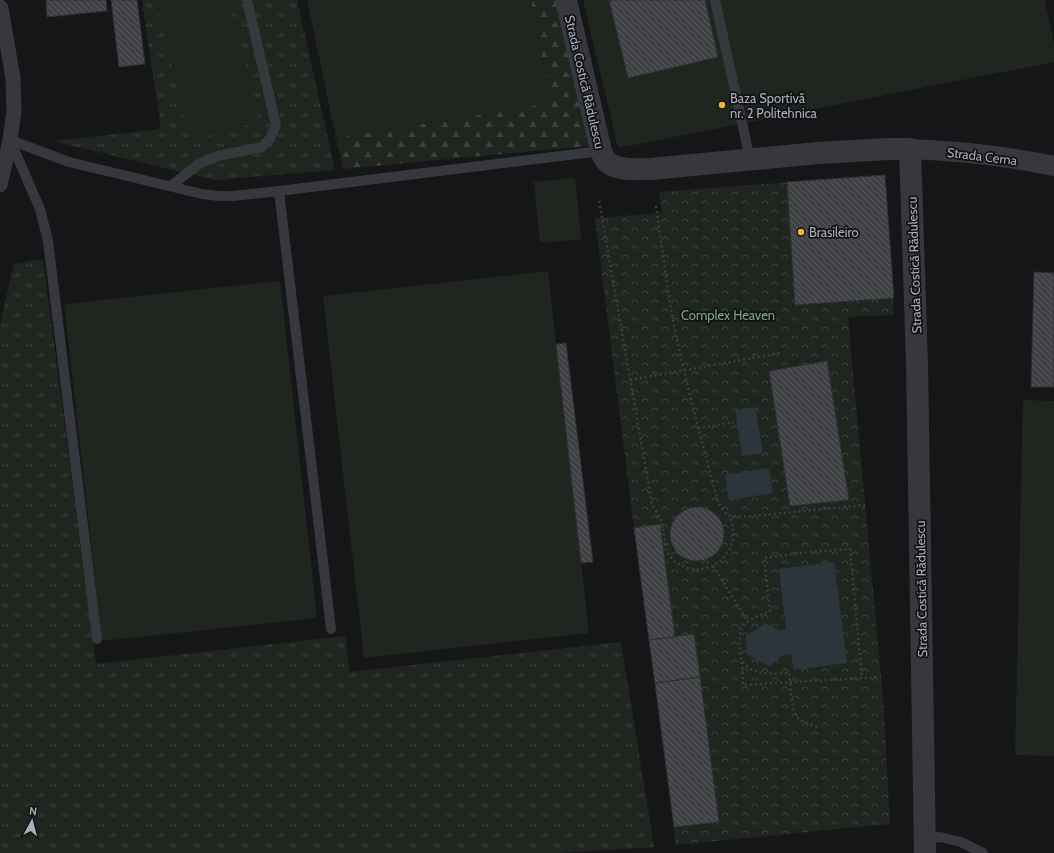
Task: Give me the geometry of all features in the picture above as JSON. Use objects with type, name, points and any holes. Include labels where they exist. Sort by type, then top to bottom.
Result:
[{"type":"street","name":"Strada Costică Rădulescu","points":[[566,0],[601,151],[604,159],[610,164],[620,168],[633,170],[818,153],[910,149],[917,371],[924,846]]},
{"type":"street","points":[[0,6],[13,78],[14,111],[10,140],[0,185]]},
{"type":"street","name":"Strada Cerna","points":[[910,149],[992,156],[1054,166]]},
{"type":"lane","points":[[171,186],[200,164],[218,156],[262,148],[270,140],[276,125],[247,0]]},
{"type":"lane","points":[[715,0],[750,159]]},
{"type":"lane","points":[[10,140],[69,162],[202,194],[219,196],[601,151]]},
{"type":"lane","points":[[10,140],[40,209],[48,241],[97,639]]},
{"type":"lane","points":[[279,190],[331,630]]},
{"type":"lane","points":[[924,846],[940,837],[961,842],[983,853]]},
{"type":"path","points":[[599,201],[652,504],[662,522],[666,551],[675,562],[687,568],[700,570],[713,566],[723,559],[730,550],[733,538],[733,527],[729,515]]},
{"type":"path","points":[[656,206],[675,330],[698,428],[718,502],[724,511],[729,515],[742,517],[865,506]]},
{"type":"path","points":[[630,380],[780,353]]},
{"type":"path","points":[[698,428],[734,422]]},
{"type":"path","points":[[862,678],[850,549],[764,558],[770,611],[748,622],[741,628],[740,652],[744,685],[881,677]]},
{"type":"path","points":[[713,566],[748,622]]},
{"type":"path","points":[[742,661],[749,668],[763,673],[789,673],[791,698],[794,710],[799,719],[817,727]]},
{"type":"green space","points":[[142,0],[297,0],[335,170],[215,180],[53,141],[161,129]]},
{"type":"green space","points":[[155,0],[229,0],[259,122],[191,140]]},
{"type":"green space","points":[[307,0],[531,0],[551,103],[336,138]]},
{"type":"green space","points":[[531,0],[557,0],[588,146],[343,169],[336,138],[551,103]]},
{"type":"green space","name":"Baza Sportivă nr. 2 Politehnica","points":[[583,0],[1045,0],[1054,43],[1054,62],[618,148]]},
{"type":"green space","name":"Complex Heaven","points":[[885,175],[894,315],[848,317],[884,710],[890,824],[675,845],[674,827],[634,528],[595,218],[662,213],[659,192]]},
{"type":"green space","points":[[575,178],[581,239],[540,243],[534,182]]},
{"type":"green space","points":[[43,259],[96,664],[345,636],[350,672],[621,642],[654,847],[561,853],[0,853],[0,325],[14,264]]},
{"type":"green space","points":[[548,271],[589,633],[364,658],[323,296]]},
{"type":"green space","points":[[280,281],[317,618],[102,641],[64,304]]},
{"type":"green space","points":[[1023,400],[1054,401],[1054,756],[1015,755]]},
{"type":"shaded area","points":[[755,407],[763,453],[742,456],[735,410]]},
{"type":"shaded area","points":[[769,468],[773,493],[729,500],[725,475]]},
{"type":"shaded area","points":[[834,562],[847,663],[794,670],[791,654],[783,655],[770,666],[747,655],[746,636],[765,623],[779,630],[786,629],[779,569]]},
{"type":"building","points":[[46,0],[106,0],[107,11],[47,17]]},
{"type":"building","points":[[111,0],[137,0],[145,64],[119,67]]},
{"type":"building","points":[[609,0],[705,0],[718,57],[628,78]]},
{"type":"building","points":[[885,175],[894,298],[795,305],[787,182]]},
{"type":"building","points":[[1034,272],[1054,273],[1054,387],[1031,387]]},
{"type":"building","points":[[566,343],[593,562],[581,563],[556,344]]},
{"type":"building","points":[[827,361],[849,500],[790,506],[769,371]]},
{"type":"building","points":[[697,507],[707,509],[716,515],[722,524],[724,534],[722,544],[716,553],[707,559],[697,561],[687,559],[678,553],[672,544],[670,534],[672,524],[678,515],[687,509]]},
{"type":"building","points":[[660,524],[675,637],[649,640],[634,528]]},
{"type":"building","points":[[694,634],[700,677],[655,683],[649,640]]},
{"type":"building","points":[[700,677],[719,822],[674,827],[655,683]]},
{"type":"place","name":"Baza Sportivă nr. 2 Politehnica","points":[[722,105]]},
{"type":"place","name":"Brasileiro","points":[[801,232]]}]
